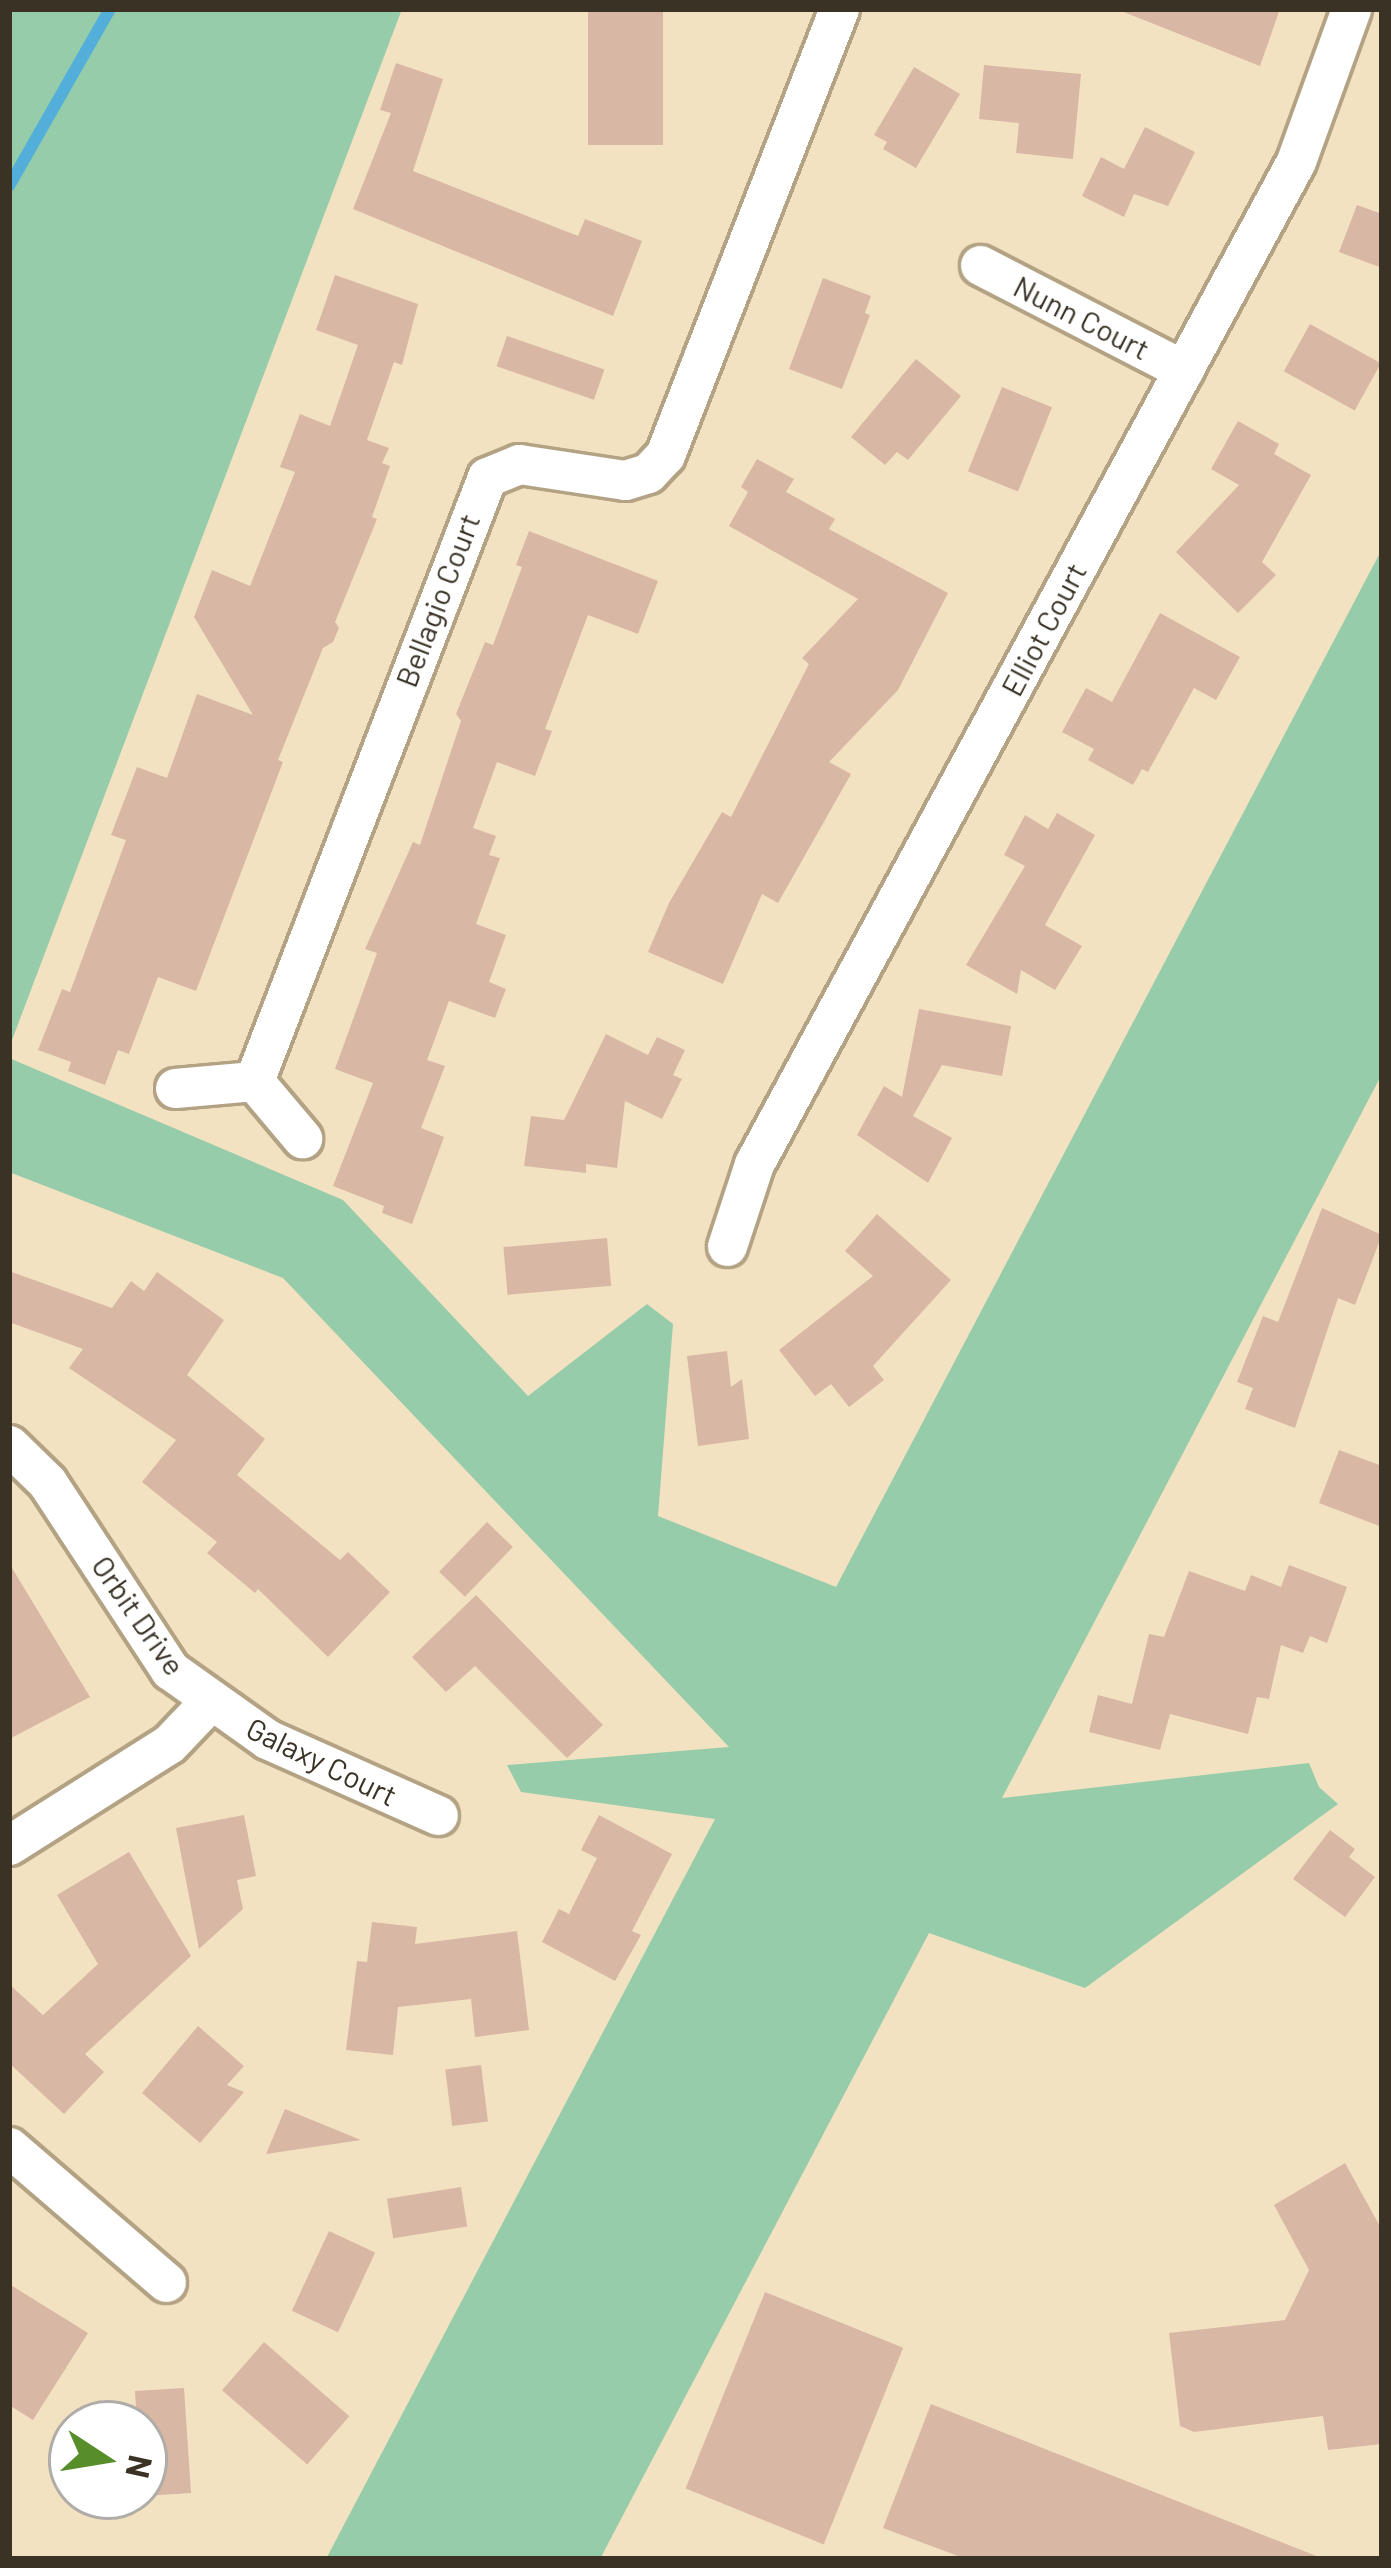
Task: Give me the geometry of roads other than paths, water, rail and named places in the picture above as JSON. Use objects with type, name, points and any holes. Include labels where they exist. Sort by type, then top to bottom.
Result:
[{"type":"street","name":"Bellagio Court","points":[[254,1081],[487,477],[519,464],[625,480],[649,473],[665,455],[838,9]]},
{"type":"street","name":"Elliot Court","points":[[727,1246],[754,1164],[1295,161],[1352,9]]},
{"type":"street","name":"Nunn Court","points":[[980,265],[1183,370]]},
{"type":"street","points":[[175,1088],[254,1081],[302,1138]]},
{"type":"street","name":"Orbit Drive","points":[[9,1445],[47,1482],[170,1670],[209,1702],[169,1744],[9,1845]]},
{"type":"street","name":"Galaxy Court","points":[[209,1702],[267,1739],[438,1815]]},
{"type":"street","points":[[9,2147],[166,2282]]},
{"type":"waterway","points":[[9,186],[110,9]]}]
